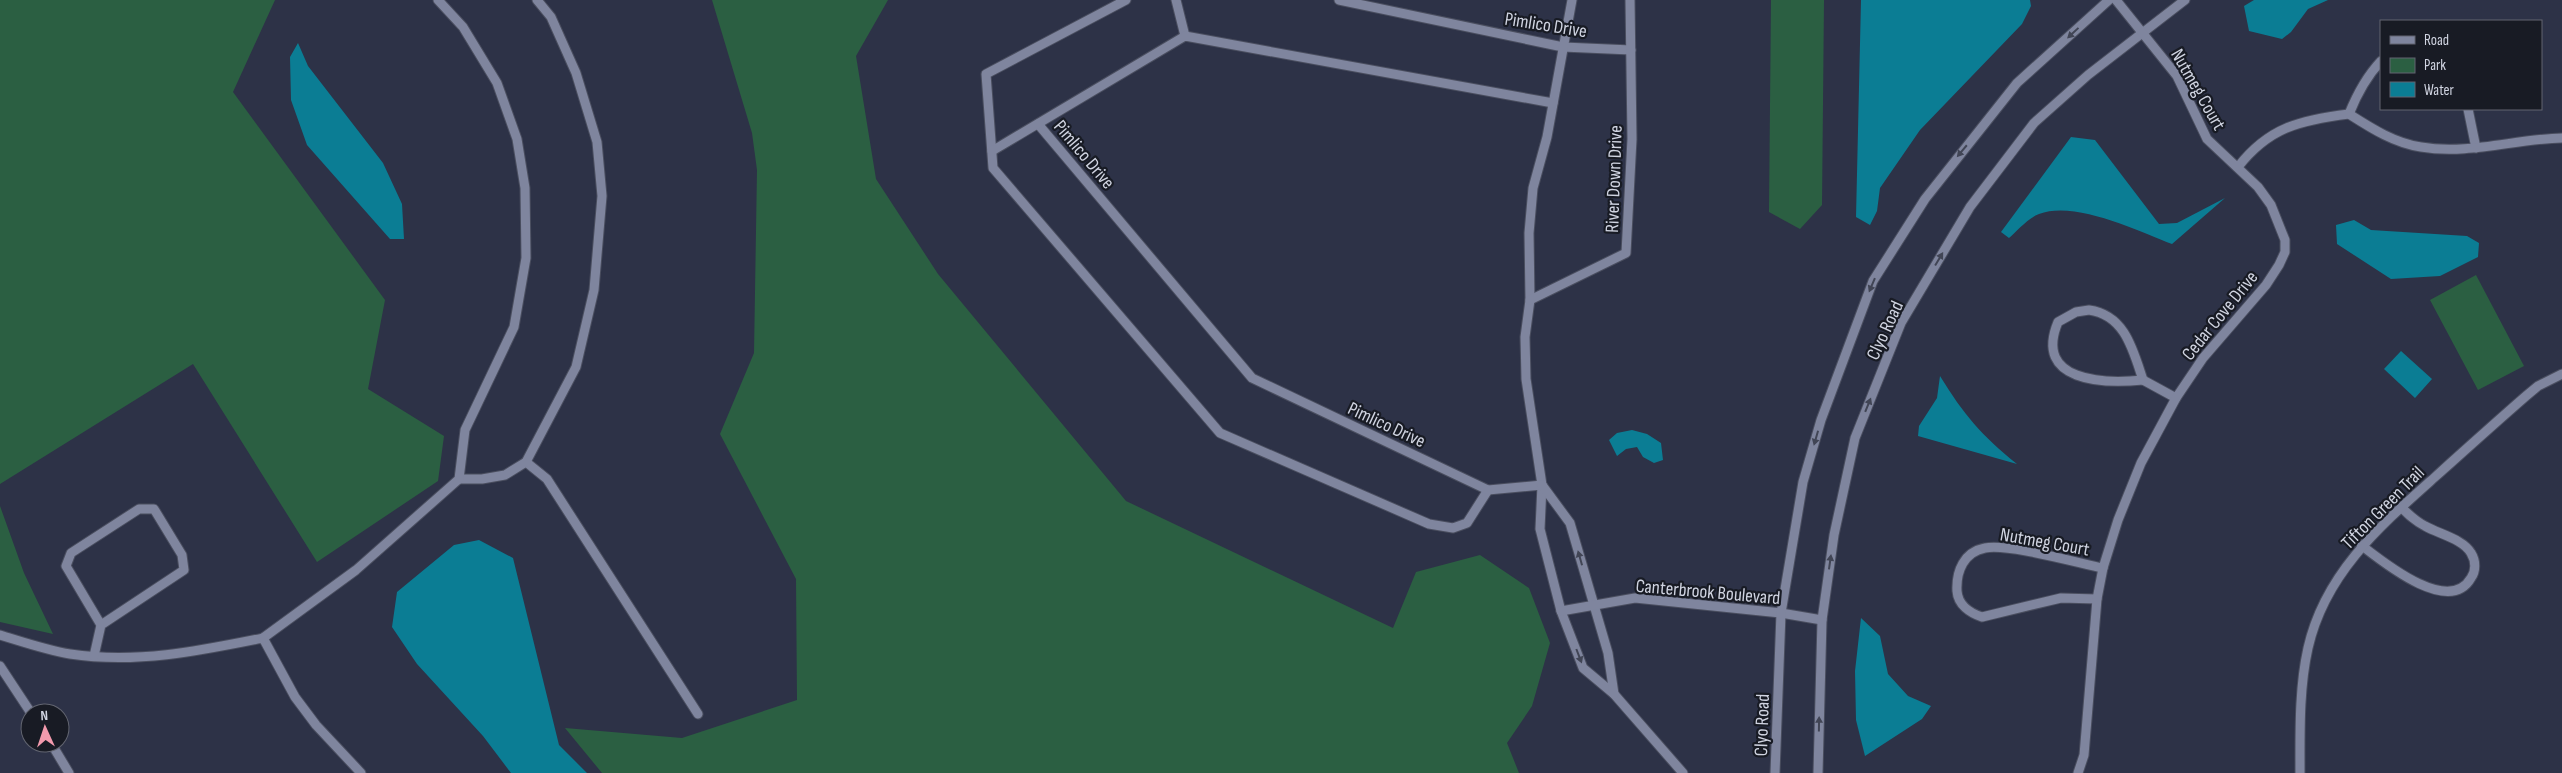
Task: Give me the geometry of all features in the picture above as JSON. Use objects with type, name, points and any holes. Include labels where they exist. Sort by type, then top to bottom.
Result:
[{"type":"street","points":[[438,0],[463,26],[496,83],[518,139],[525,188],[526,258],[514,327],[465,430],[459,479]]},
{"type":"street","points":[[0,635],[41,648],[117,658],[153,657],[193,652],[263,638],[356,570],[459,479],[482,479],[505,475],[526,462],[576,367],[594,290],[602,196],[597,142],[576,73],[552,17],[537,0]]},
{"type":"street","points":[[1126,0],[986,74],[993,168],[1220,433],[1429,524],[1453,528],[1467,523],[1488,490],[1542,485]]},
{"type":"street","points":[[1176,0],[1185,36],[1553,103]]},
{"type":"street","name":"Pimlico Drive","points":[[1339,0],[1563,47],[1631,50]]},
{"type":"street","points":[[1572,0],[1553,103],[1534,188],[1529,233],[1530,300],[1525,337],[1526,379],[1542,485],[1540,529],[1561,611],[1583,668],[1614,694],[1682,773]]},
{"type":"street","name":"River Down Drive","points":[[1530,300],[1626,253],[1632,139],[1630,0]]},
{"type":"street","name":"Clyo Road","points":[[1775,773],[1781,613],[1803,482],[1821,420],[1873,281],[1924,199],[2017,83],[2109,0]]},
{"type":"street","name":"Nutmeg Court","points":[[2116,0],[2177,76],[2208,139],[2219,152],[2238,167]]},
{"type":"street","name":"Clyo Road","points":[[1818,773],[1822,620],[1834,535],[1855,438],[1901,324],[1970,208],[2034,124],[2088,75],[2185,0]]},
{"type":"street","name":"Pimlico Drive","points":[[1185,36],[1038,124],[1252,378],[1488,490]]},
{"type":"street","points":[[2349,114],[2358,92],[2370,73],[2380,62]]},
{"type":"street","points":[[2468,110],[2476,148]]},
{"type":"street","points":[[2238,167],[2250,151],[2282,128],[2319,118],[2349,114],[2374,131],[2420,147],[2453,150],[2562,138]]},
{"type":"street","points":[[992,151],[1038,124]]},
{"type":"street","name":"Cedar Cove Drive","points":[[2078,773],[2084,755],[2097,599],[2102,568],[2118,520],[2141,463],[2176,398],[2203,358],[2266,285],[2285,252],[2282,229],[2271,206],[2258,187],[2238,167]]},
{"type":"street","points":[[2143,380],[2124,331],[2113,319],[2103,312],[2090,310],[2076,312],[2058,322],[2052,344],[2061,366],[2076,376],[2090,380],[2121,382],[2143,380],[2176,398]]},
{"type":"street","name":"Tifton Green Trail","points":[[2300,773],[2303,677],[2308,647],[2321,608],[2336,579],[2361,545],[2401,507],[2538,386],[2562,374]]},
{"type":"street","points":[[526,462],[548,479],[698,714]]},
{"type":"street","points":[[1542,485],[1570,523],[1608,653],[1614,694]]},
{"type":"street","points":[[2361,545],[2407,578],[2433,589],[2451,591],[2468,584],[2474,574],[2475,563],[2472,554],[2466,546],[2424,526],[2411,518],[2401,507]]},
{"type":"street","points":[[94,656],[101,625],[66,566],[71,553],[139,509],[154,509],[182,555],[184,570],[101,625]]},
{"type":"street","name":"Nutmeg Court","points":[[2097,599],[2061,598],[1982,617],[1972,614],[1964,607],[1957,595],[1956,581],[1959,570],[1965,560],[1974,552],[1994,547],[2102,568]]},
{"type":"street","name":"Canterbrook Boulevard","points":[[1561,611],[1635,598],[1781,613],[1822,620]]},
{"type":"street","points":[[263,638],[295,697],[316,725],[361,773]]},
{"type":"street","points":[[0,666],[24,703]]},
{"type":"street","points":[[57,753],[69,773]]},
{"type":"green space","points":[[0,0],[275,0],[233,92],[385,300],[368,389],[444,436],[438,481],[317,562],[193,364],[0,484]]},
{"type":"green space","points":[[712,0],[888,0],[856,56],[876,179],[938,274],[1126,501],[1393,628],[1416,572],[1480,555],[1529,588],[1550,643],[1532,706],[1507,743],[1519,773],[602,773],[565,728],[682,738],[797,700],[796,579],[720,434],[754,353],[757,170],[752,133]]},
{"type":"green space","points":[[1771,0],[1824,0],[1822,205],[1800,229],[1769,212]]},
{"type":"green space","points":[[2476,275],[2524,366],[2478,390],[2430,300]]},
{"type":"green space","points":[[0,506],[24,573],[53,634],[0,622]]},
{"type":"water","points":[[1861,0],[2030,0],[2031,6],[2022,24],[1920,130],[1880,188],[1877,211],[1870,225],[1856,217]]},
{"type":"water","points":[[2254,0],[2328,0],[2308,9],[2291,32],[2282,39],[2249,31],[2244,6]]},
{"type":"water","points":[[298,43],[308,66],[383,163],[402,204],[404,239],[390,239],[307,145],[291,100],[290,57]]},
{"type":"water","points":[[2071,137],[2095,140],[2159,224],[2177,223],[2225,198],[2172,244],[2106,219],[2070,211],[2054,211],[2039,214],[2009,238],[2001,232]]},
{"type":"water","points":[[2354,220],[2371,230],[2467,236],[2479,243],[2478,257],[2440,276],[2391,279],[2337,244],[2336,225]]},
{"type":"water","points":[[2401,351],[2432,379],[2415,398],[2384,369]]},
{"type":"water","points":[[1940,376],[1974,424],[2017,464],[1918,436],[1919,426],[1937,398]]},
{"type":"water","points":[[1632,430],[1647,434],[1661,443],[1663,460],[1654,463],[1643,457],[1637,447],[1626,449],[1617,456],[1609,440],[1617,433]]},
{"type":"water","points":[[479,540],[513,558],[559,745],[587,773],[511,773],[483,736],[417,664],[392,627],[397,592],[454,545]]},
{"type":"water","points":[[1861,618],[1880,636],[1888,674],[1908,696],[1931,706],[1922,719],[1865,756],[1856,720],[1855,671]]}]
